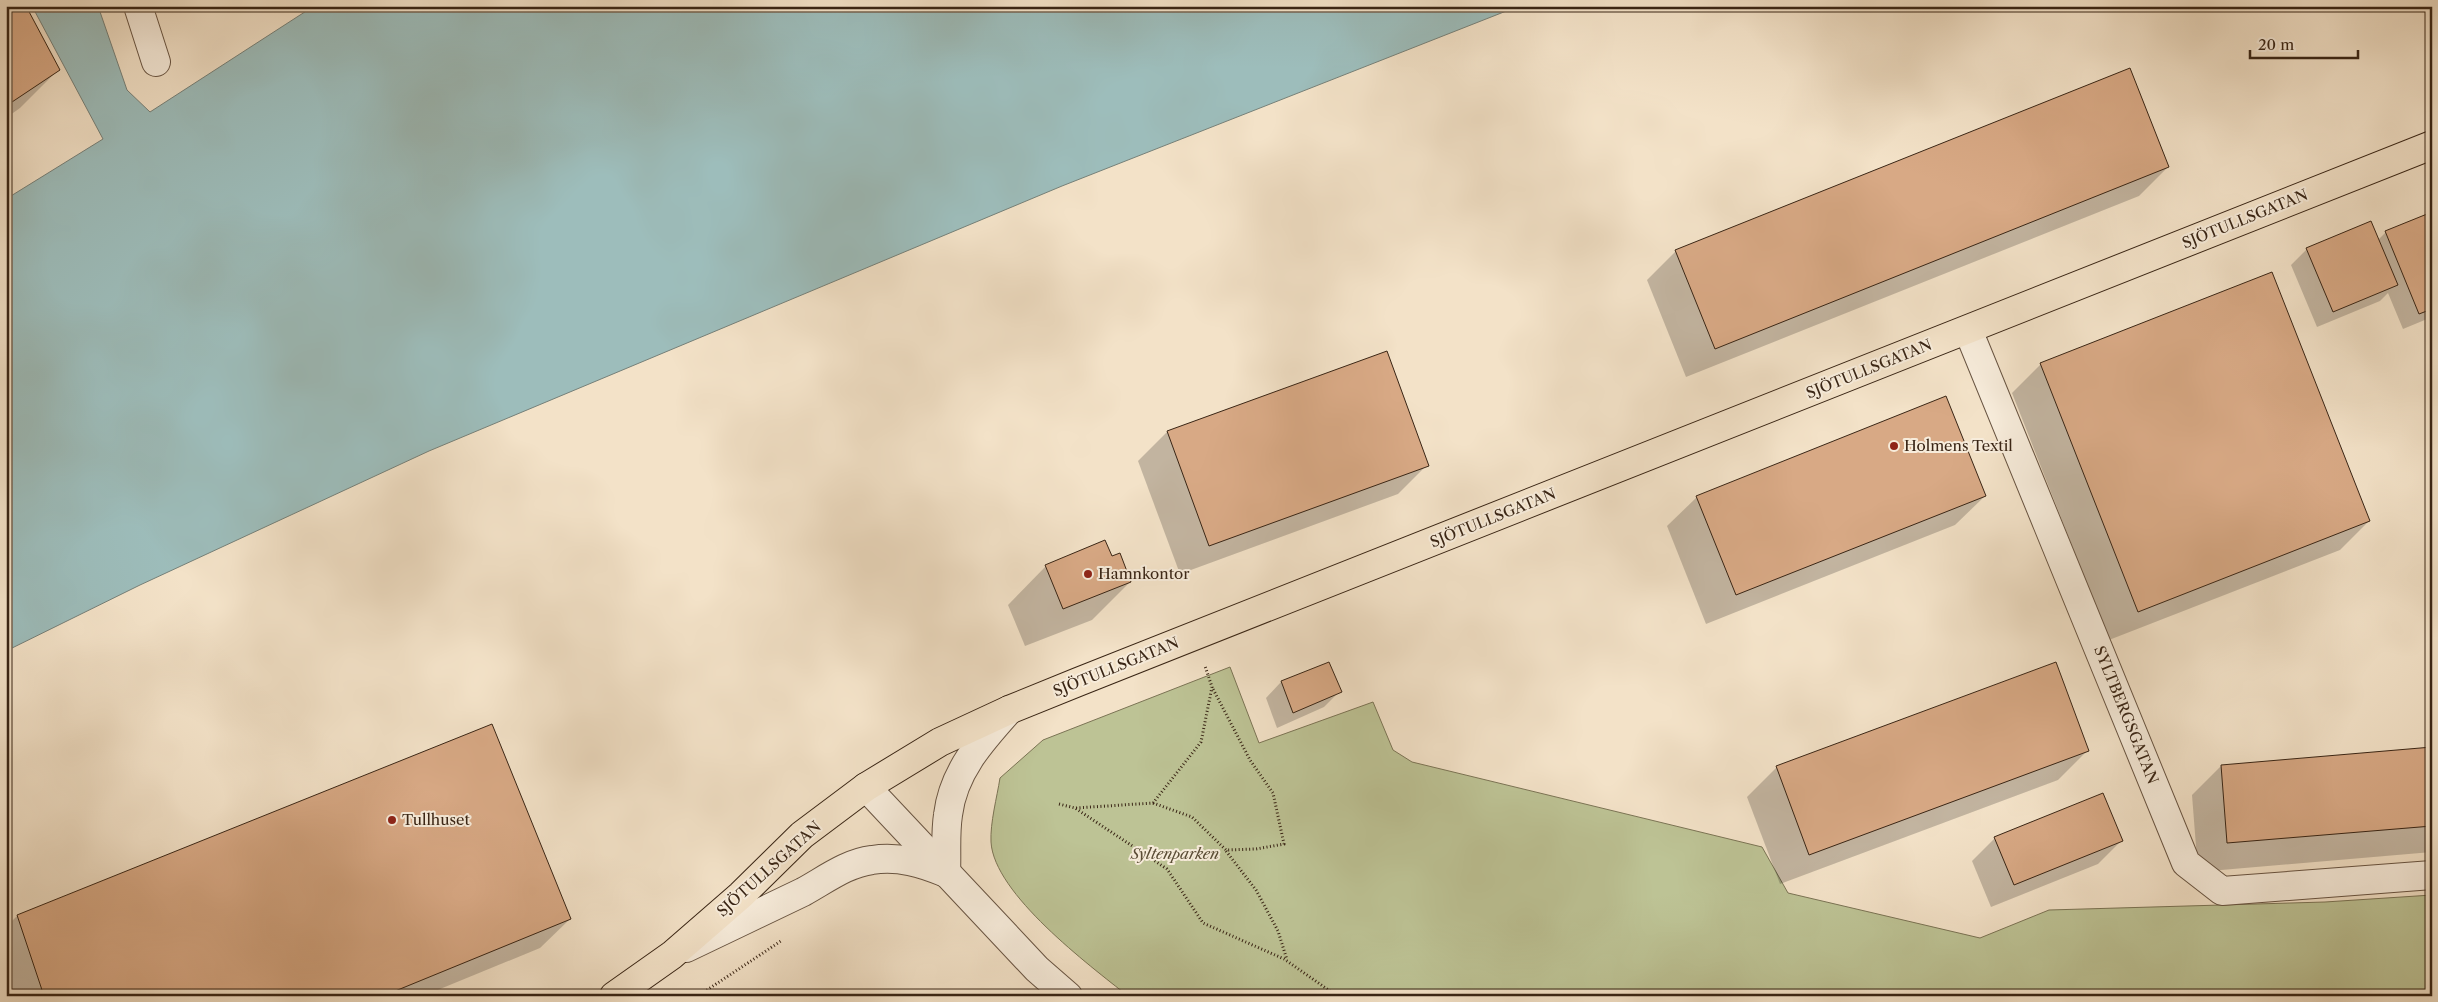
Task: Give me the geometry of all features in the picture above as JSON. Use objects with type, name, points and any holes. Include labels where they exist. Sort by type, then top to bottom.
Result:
[{"type":"main road","name":"SJÖTULLSGATAN","points":[[614,996],[672,955],[741,895],[802,835],[866,787],[940,742],[1009,710],[2432,145]]},
{"type":"street","points":[[138,6],[156,62]]},
{"type":"street","name":"SYLTBERGSGATAN","points":[[1968,330],[2186,863],[2222,891],[2432,875]]},
{"type":"street","points":[[946,873],[948,814],[960,772],[978,746],[1009,710]]},
{"type":"street","points":[[866,787],[1037,968],[1068,996]]},
{"type":"street","points":[[672,955],[804,891],[848,867],[864,862],[900,859],[925,864],[946,873]]},
{"type":"path","points":[[1196,670],[1214,663]]},
{"type":"path","points":[[1205,666],[1212,687],[1250,760],[1273,793],[1284,844],[1256,849],[1226,850]]},
{"type":"path","points":[[1154,803],[1202,742],[1212,687]]},
{"type":"path","points":[[1059,804],[1075,808],[1154,803],[1192,817],[1226,850],[1256,890],[1278,931],[1288,962]]},
{"type":"path","points":[[1075,808],[1167,869],[1203,922],[1288,962],[1337,996]]},
{"type":"path","points":[[698,996],[788,937]]},
{"type":"green space","name":"Syltenparken","points":[[1230,667],[1259,743],[1373,702],[1393,750],[1412,762],[1762,847],[1788,893],[1980,938],[2049,910],[2325,902],[2432,895],[2432,996],[1128,996],[1046,927],[1008,884],[996,862],[991,842],[1000,778],[1043,740]]},
{"type":"water","points":[[32,6],[98,6],[127,90],[150,112],[314,6],[1519,6],[1062,186],[429,451],[140,585],[6,651],[6,199],[103,139]]},
{"type":"building","points":[[6,6],[26,6],[60,70],[6,106]]},
{"type":"building","points":[[2130,68],[2169,167],[1715,349],[1675,250]]},
{"type":"building","points":[[2432,212],[2432,309],[2419,314],[2385,231]]},
{"type":"building","points":[[2371,221],[2398,285],[2333,312],[2306,248]]},
{"type":"building","points":[[2272,272],[2370,521],[2138,612],[2040,363]]},
{"type":"building","points":[[1387,351],[1429,466],[1209,546],[1167,431]]},
{"type":"building","name":"Holmens Textil","points":[[1946,396],[1986,496],[1736,595],[1696,496]]},
{"type":"building","name":"Hamnkontor","points":[[1105,540],[1112,556],[1120,553],[1131,582],[1063,609],[1045,565]]},
{"type":"building","points":[[1329,662],[1342,692],[1293,713],[1281,681]]},
{"type":"building","points":[[2056,662],[2089,751],[1809,855],[1776,766]]},
{"type":"building","name":"Tullhuset","points":[[492,724],[571,919],[383,996],[44,996],[17,915]]},
{"type":"building","points":[[2432,747],[2432,826],[2227,843],[2221,765]]},
{"type":"building","points":[[2103,793],[2123,841],[2014,885],[1994,837]]},
{"type":"place","name":"Holmens Textil","points":[[1894,446]]},
{"type":"place","name":"Hamnkontor","points":[[1088,574]]},
{"type":"place","name":"Tullhuset","points":[[392,820]]}]
